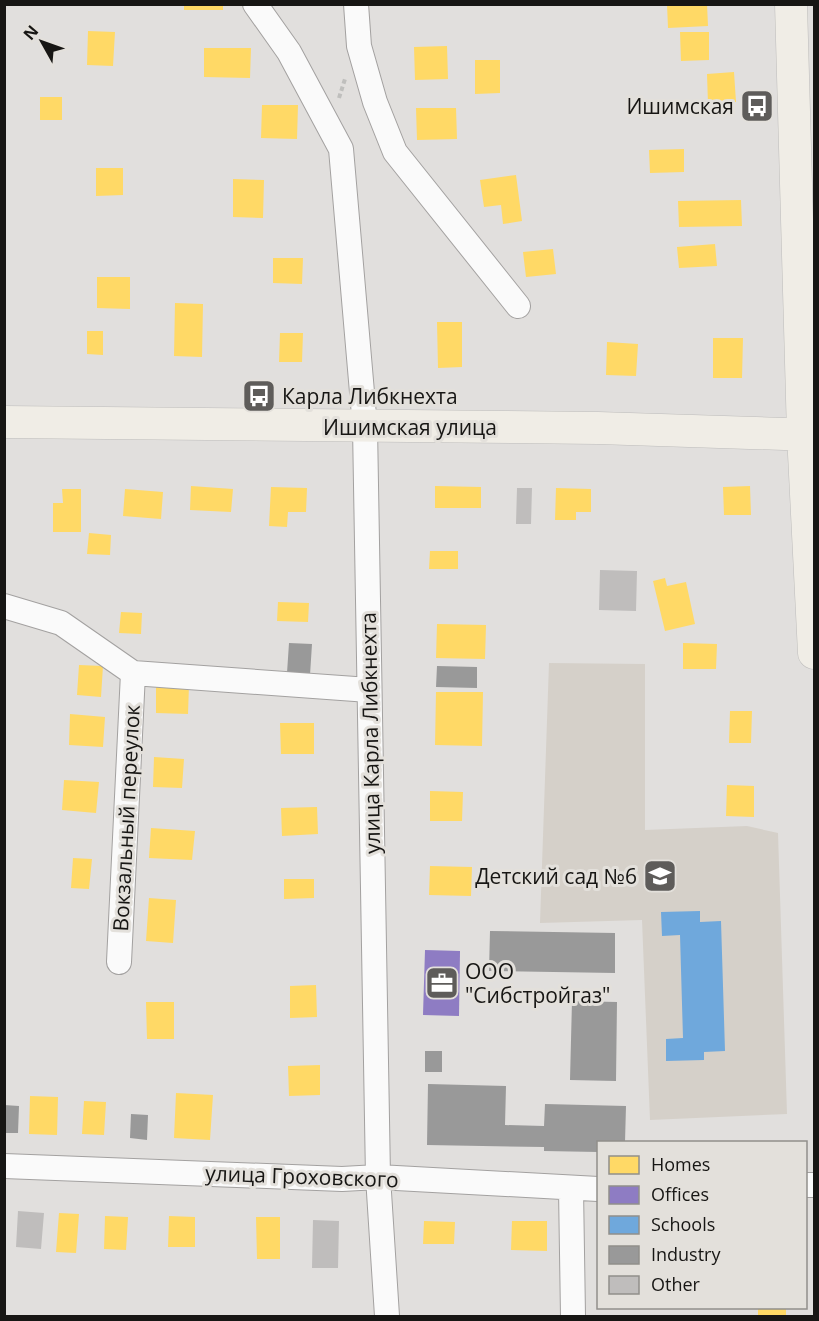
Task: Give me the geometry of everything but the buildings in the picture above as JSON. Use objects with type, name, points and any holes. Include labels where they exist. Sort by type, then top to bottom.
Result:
[{"type":"main road","points":[[791,4],[809,434],[814,653]]},
{"type":"main road","name":"Ишимская улица","points":[[4,422],[598,428],[809,434]]},
{"type":"street","name":"улица Карла Либкнехта","points":[[255,4],[289,52],[341,150],[365,427],[378,1177],[387,1317]]},
{"type":"street","points":[[356,4],[359,46],[375,102],[395,152],[518,306]]},
{"type":"street","points":[[4,606],[62,623],[134,673]]},
{"type":"street","name":"Вокзальный переулок","points":[[119,962],[134,673],[369,690]]},
{"type":"street","name":"улица Гроховского","points":[[4,1166],[342,1179],[378,1177],[597,1189]]},
{"type":"street","points":[[571,1189],[573,1317]]},
{"type":"path","points":[[339,105],[339,94],[359,46]]},
{"type":"shaded area","name":"Детский сад №6","points":[[549,663],[645,664],[645,830],[747,826],[778,833],[787,1114],[650,1120],[642,920],[540,923]]},
{"type":"place","name":"Ишимская","points":[[757,106]]},
{"type":"place","name":"Карла Либкнехта","points":[[259,396]]},
{"type":"place","name":"Детский сад №6","points":[[660,876]]},
{"type":"place","name":"ООО \"Сибстройгаз\"","points":[[442,983]]}]
